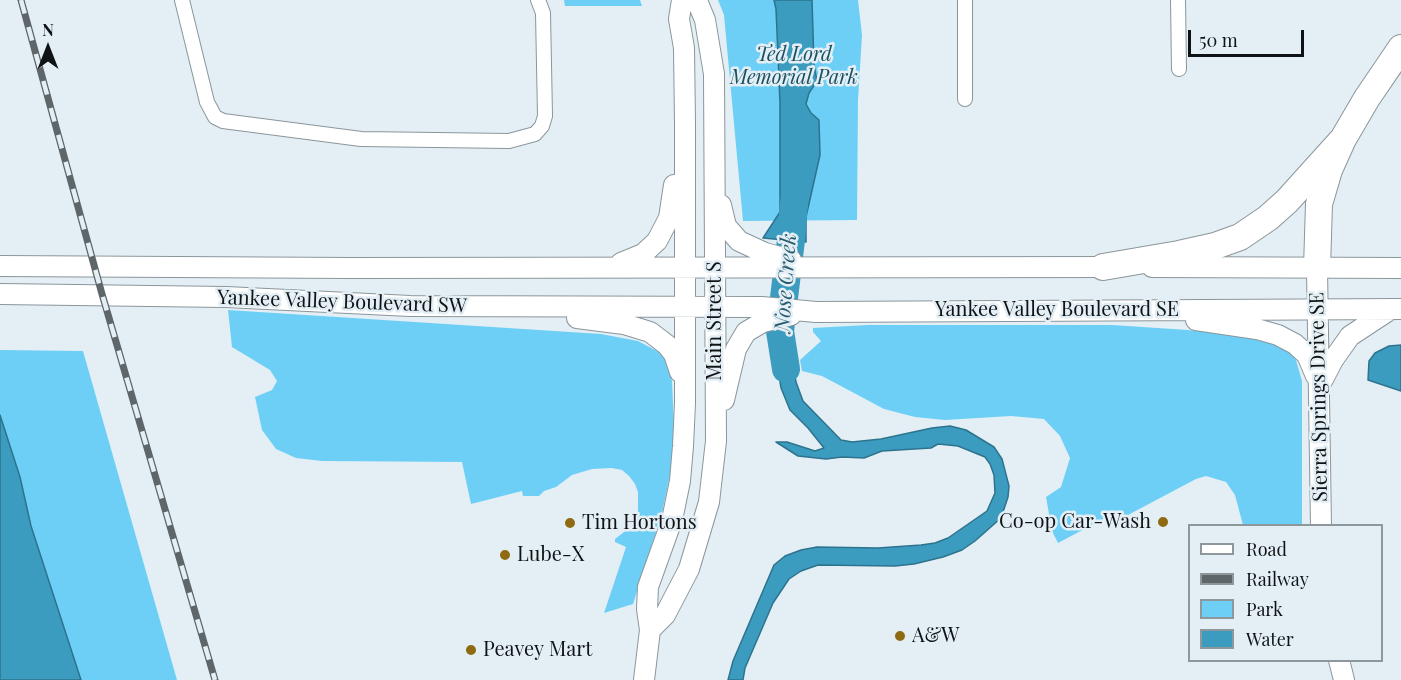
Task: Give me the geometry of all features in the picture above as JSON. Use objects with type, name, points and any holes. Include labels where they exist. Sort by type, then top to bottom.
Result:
[{"type":"highway","points":[[1317,268],[1319,204],[1329,170],[1366,98],[1401,48]]},
{"type":"highway","points":[[1103,267],[1179,254],[1215,246],[1240,237],[1268,218],[1287,201],[1343,139]]},
{"type":"main road","name":"Main Street S","points":[[644,680],[650,630],[647,609],[648,587],[672,520],[683,446],[685,403],[684,48],[680,19],[682,0]]},
{"type":"main road","name":"Main Street S","points":[[650,630],[664,615],[688,570],[709,502],[716,441],[714,74],[705,20],[695,0]]},
{"type":"main road","points":[[609,267],[643,254],[657,241],[665,228],[673,200],[684,99]]},
{"type":"main road","points":[[715,181],[726,226],[739,242],[765,253],[816,266]]},
{"type":"main road","name":"Yankee Valley Boulevard SW","points":[[0,266],[293,268],[714,266]]},
{"type":"main road","points":[[714,266],[1401,268]]},
{"type":"main road","name":"Sierra Springs Drive SE","points":[[1317,268],[1321,524]]},
{"type":"main road","name":"Yankee Valley Boulevard SW","points":[[0,294],[226,297],[410,306],[714,306]]},
{"type":"main road","points":[[410,306],[603,320],[640,327],[660,338],[674,354],[680,368],[685,403]]},
{"type":"main road","name":"Yankee Valley Boulevard SE","points":[[714,306],[762,307],[816,312],[1396,309]]},
{"type":"main road","points":[[1320,386],[1333,360],[1350,336],[1396,309]]},
{"type":"main road","points":[[1138,310],[1248,327],[1278,335],[1295,344],[1307,355],[1320,386]]},
{"type":"main road","points":[[716,441],[730,369],[736,350],[746,332],[763,322],[784,316],[816,312]]},
{"type":"main road","points":[[1340,662],[1344,680]]},
{"type":"street","points":[[182,0],[207,102],[215,117],[223,121],[361,139],[509,141],[535,134],[542,126],[546,116],[543,13],[538,0]]},
{"type":"street","points":[[965,0],[965,99]]},
{"type":"street","points":[[1178,0],[1179,69]]},
{"type":"green space","points":[[564,0],[640,0],[642,6],[565,6]]},
{"type":"green space","name":"Ted Lord Memorial Park","points":[[718,0],[858,0],[862,35],[858,100],[857,220],[743,221],[724,15]]},
{"type":"green space","points":[[228,310],[601,334],[638,341],[663,355],[672,381],[674,427],[672,465],[662,513],[633,604],[604,613],[626,547],[615,542],[615,539],[633,525],[638,510],[638,492],[635,484],[622,470],[592,469],[572,475],[539,496],[523,496],[522,491],[471,504],[462,462],[322,461],[296,458],[276,449],[262,430],[255,397],[272,390],[277,381],[270,370],[232,347]]},
{"type":"green space","points":[[868,325],[1112,325],[1203,331],[1261,339],[1282,347],[1296,360],[1302,381],[1302,524],[1243,524],[1235,495],[1226,482],[1206,476],[1196,479],[1111,524],[1107,517],[1058,543],[1052,531],[1046,497],[1061,487],[1070,458],[1060,436],[1044,419],[1011,416],[945,420],[915,417],[884,409],[822,376],[802,371],[800,360],[821,341],[813,332],[813,328]]},
{"type":"green space","points":[[0,350],[83,351],[177,680],[0,680]]},
{"type":"water","points":[[774,0],[812,0],[814,65],[817,81],[809,93],[806,104],[819,120],[820,155],[806,217],[806,242],[763,238],[780,212],[780,103]]},
{"type":"water","points":[[788,330],[796,382],[803,401],[841,440],[852,442],[881,439],[950,426],[966,430],[994,447],[1002,459],[1009,486],[1008,497],[1001,518],[962,550],[943,557],[895,566],[818,565],[801,571],[789,579],[773,603],[745,668],[743,680],[728,680],[733,661],[774,565],[785,556],[817,547],[878,548],[935,543],[948,538],[987,511],[995,493],[994,475],[985,457],[958,446],[938,444],[931,448],[882,451],[864,458],[826,459],[798,456],[776,442],[787,442],[815,451],[824,448],[790,410],[781,388],[772,333]]},
{"type":"water","points":[[1401,345],[1401,391],[1368,380],[1369,361],[1375,353],[1389,346]]},
{"type":"water","points":[[0,415],[20,477],[31,526],[81,680],[0,680]]},
{"type":"waterway","name":"Nose Creek","points":[[786,369],[780,331],[794,203]]},
{"type":"railway","points":[[21,0],[102,294],[215,680]]},
{"type":"place","name":"Co-op Car-Wash","points":[[1163,522]]},
{"type":"place","name":"Tim Hortons","points":[[570,523]]},
{"type":"place","name":"Lube-X","points":[[505,555]]},
{"type":"place","name":"A&W","points":[[900,636]]},
{"type":"place","name":"Peavey Mart","points":[[471,650]]}]
